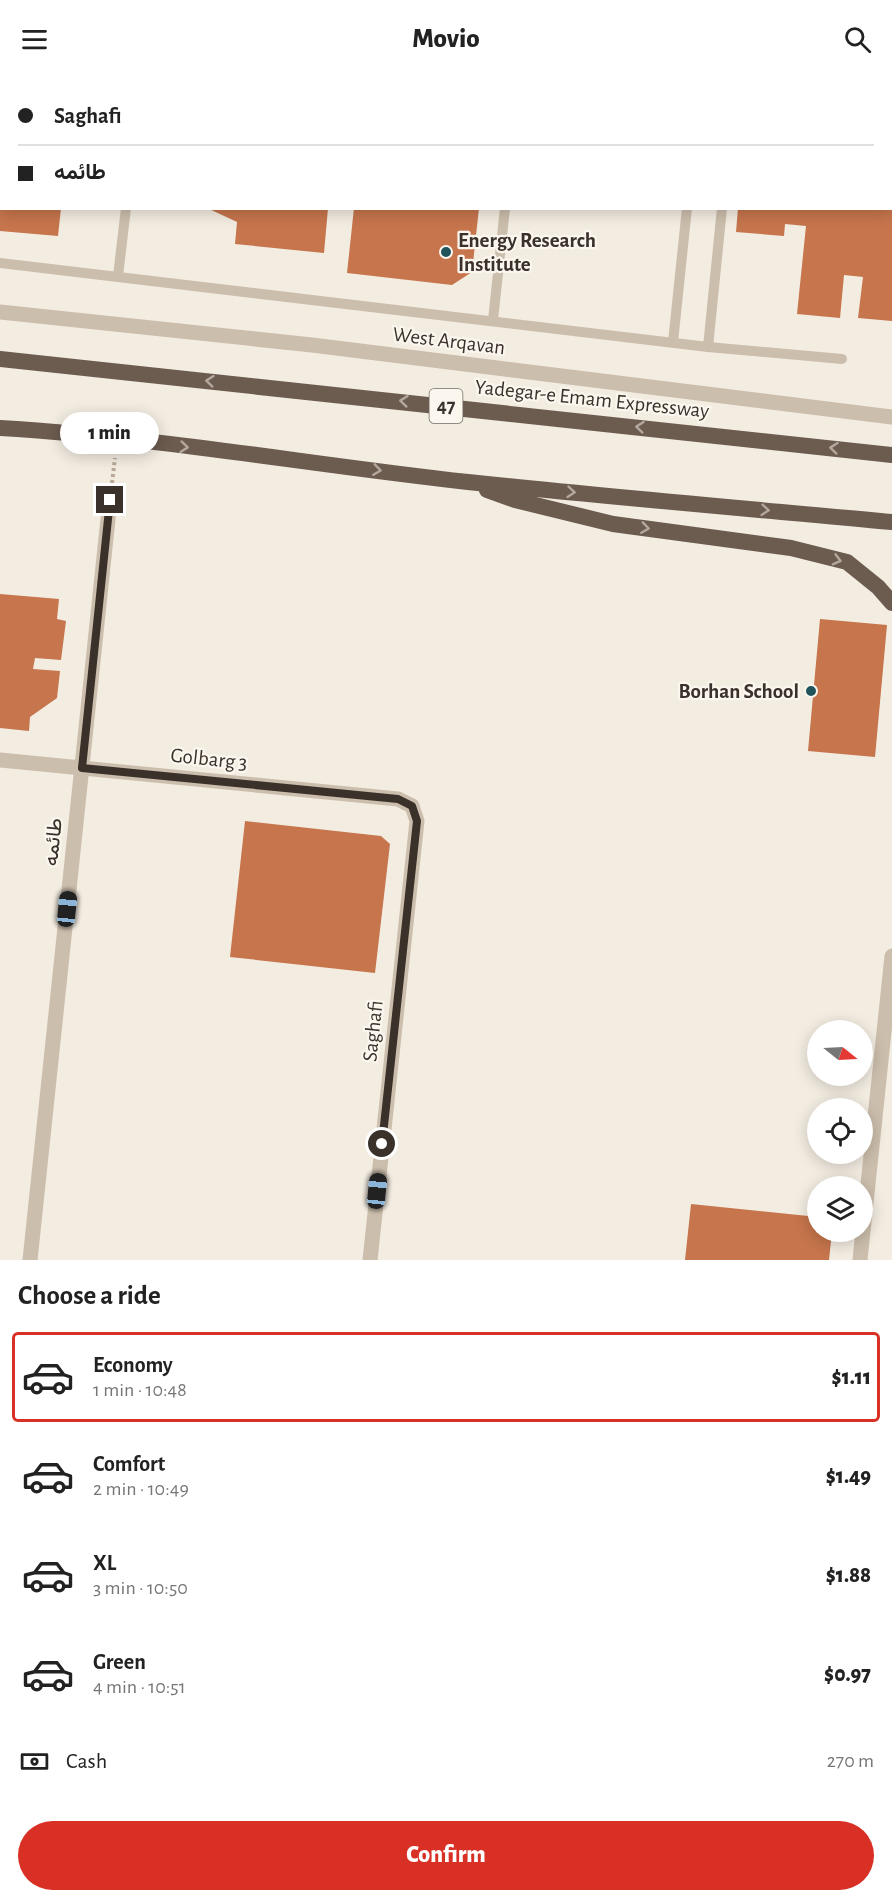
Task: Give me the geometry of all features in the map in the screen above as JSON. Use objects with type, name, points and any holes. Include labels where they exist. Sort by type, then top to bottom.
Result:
[{"type":"highway","name":"Yadegar-e Emam Expressway","points":[[0,359],[892,455]]},
{"type":"highway","points":[[0,428],[118,439],[467,482],[892,522]]},
{"type":"highway","points":[[467,482],[515,500],[613,524],[791,548],[847,562],[878,587],[892,603]]},
{"type":"street","name":"West Arqavan","points":[[0,312],[312,345],[892,417]]},
{"type":"street","name":"طائمه","points":[[30,1260],[110,500]]},
{"type":"street","name":"Golbarg 3","points":[[0,760],[398,799],[412,806]]},
{"type":"street","name":"Saghafi","points":[[370,1260],[417,821],[412,806]]},
{"type":"street","points":[[860,1260],[892,956]]},
{"type":"lane","points":[[118,276],[126,210]]},
{"type":"lane","points":[[493,320],[506,210]]},
{"type":"lane","points":[[673,342],[687,210]]},
{"type":"lane","points":[[708,347],[722,210]]},
{"type":"lane","points":[[0,264],[118,276],[708,347],[842,359]]},
{"type":"path","points":[[110,500],[118,439]]},
{"type":"building","points":[[0,210],[61,210],[58,236],[0,231]]},
{"type":"building","points":[[211,210],[328,210],[324,253],[235,244],[237,222]]},
{"type":"building","points":[[354,210],[479,210],[472,272],[452,285],[347,273]]},
{"type":"building","points":[[738,210],[892,210],[892,321],[858,318],[863,277],[844,275],[840,318],[797,314],[806,226],[785,224],[784,236],[736,232]]},
{"type":"building","points":[[0,594],[59,599],[57,619],[66,621],[61,660],[35,658],[33,669],[60,671],[57,698],[30,717],[29,731],[0,728]]},
{"type":"building","points":[[820,619],[887,625],[875,757],[808,751]]},
{"type":"building","points":[[245,821],[381,836],[390,844],[375,973],[230,957]]},
{"type":"building","points":[[691,1204],[807,1216],[807,1242],[831,1242],[829,1260],[685,1260]]},
{"type":"place","name":"Energy Research Institute","points":[[446,252]]},
{"type":"place","name":"Borhan School","points":[[811,691]]},
{"type":"route","points":[[110,500],[82,768],[398,799],[412,806],[417,821],[382,1144]]}]
